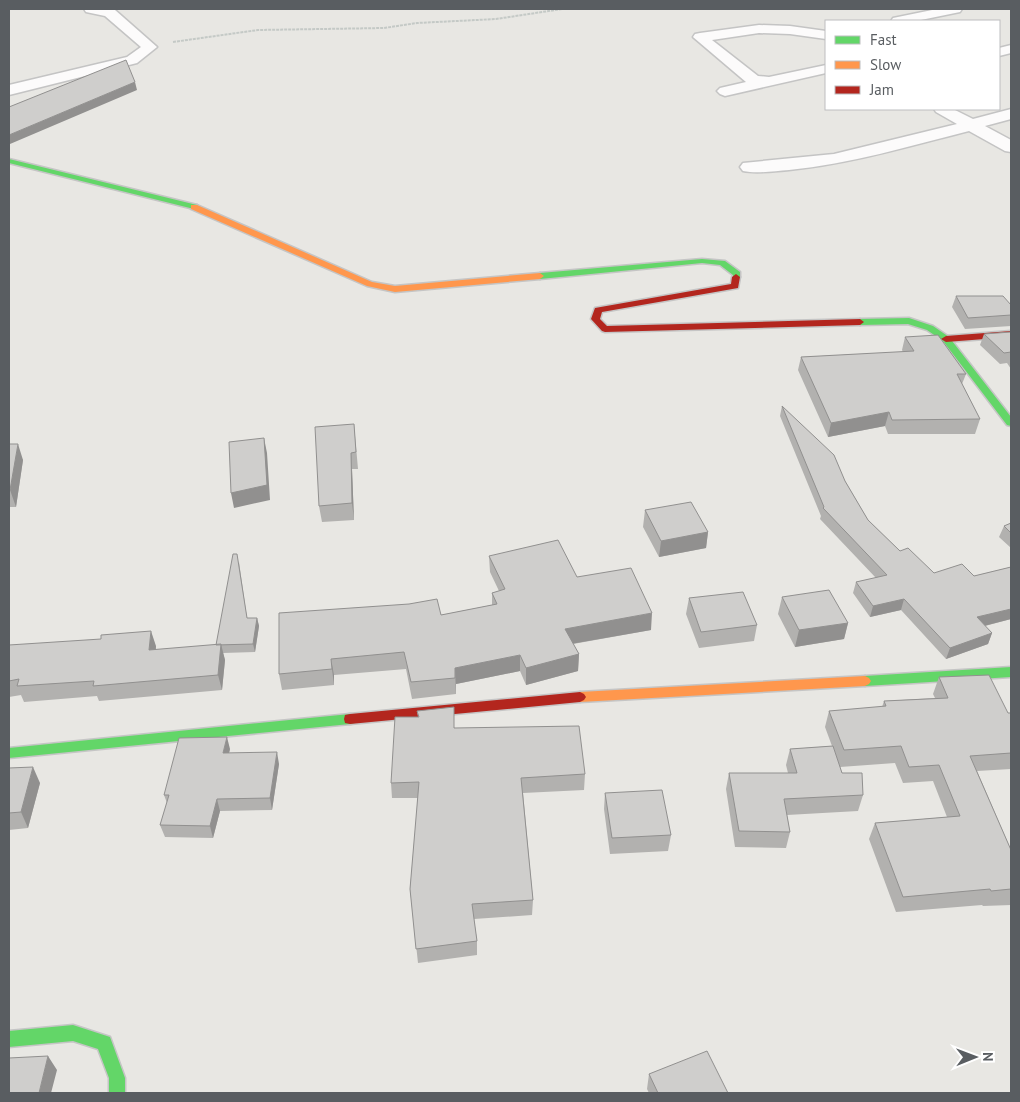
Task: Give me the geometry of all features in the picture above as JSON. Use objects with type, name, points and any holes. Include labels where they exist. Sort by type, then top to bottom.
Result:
[{"type":"street","points":[[9,90],[132,60],[150,47],[110,11],[91,9]]},
{"type":"street","points":[[903,20],[955,9]]},
{"type":"street","points":[[785,18],[825,42]]},
{"type":"street","points":[[767,82],[755,81],[747,76],[700,37],[759,29],[825,35]]},
{"type":"street","points":[[725,91],[825,69]]},
{"type":"street","points":[[944,110],[1011,148]]},
{"type":"street","points":[[750,167],[798,166],[844,158],[1011,114]]},
{"type":"street","points":[[9,161],[186,204],[370,284],[395,289],[702,261],[722,263],[737,274],[735,286],[598,310],[595,319],[605,329],[909,321],[930,328],[946,339],[1011,423]]},
{"type":"street","points":[[946,339],[1011,334]]},
{"type":"street","points":[[9,753],[549,699],[1011,672]]},
{"type":"street","points":[[9,1039],[73,1034],[104,1043],[117,1078],[117,1093]]},
{"type":"path","points":[[150,47],[187,39],[258,30],[384,28],[426,22],[496,19],[562,9]]},
{"type":"building","points":[[126,60],[135,82],[9,135],[9,107]]},
{"type":"building","points":[[956,296],[1003,296],[1011,305],[1011,315],[968,318]]},
{"type":"building","points":[[1011,332],[1011,352],[1004,353],[984,334]]},
{"type":"building","points":[[938,335],[966,374],[957,374],[980,419],[892,420],[889,412],[831,423],[801,357],[914,351],[905,337]]},
{"type":"building","points":[[782,406],[834,455],[845,481],[868,520],[900,551],[908,548],[934,573],[962,564],[974,576],[1011,567],[1011,609],[977,617],[992,633],[950,648],[904,599],[873,606],[856,582],[887,575],[823,508]]},
{"type":"building","points":[[354,424],[356,452],[351,453],[352,503],[319,506],[315,427]]},
{"type":"building","points":[[264,438],[267,485],[231,493],[229,442]]},
{"type":"building","points":[[9,444],[18,444],[10,490],[9,490]]},
{"type":"building","points":[[691,502],[708,532],[661,541],[645,510]]},
{"type":"building","points":[[1011,523],[1011,533],[1004,526]]},
{"type":"building","points":[[558,540],[577,577],[631,568],[652,613],[565,629],[579,654],[526,668],[520,655],[455,668],[455,678],[411,682],[404,652],[331,659],[332,669],[279,674],[279,613],[409,604],[437,599],[441,615],[497,604],[492,593],[505,589],[489,556]]},
{"type":"building","points":[[233,554],[237,554],[247,618],[257,618],[253,644],[216,645]]},
{"type":"building","points":[[829,590],[848,623],[799,630],[782,597]]},
{"type":"building","points":[[743,592],[757,625],[701,632],[689,598]]},
{"type":"building","points":[[151,631],[149,650],[221,644],[218,675],[93,686],[94,681],[17,686],[19,679],[9,681],[9,645],[101,639],[101,635]]},
{"type":"building","points":[[989,675],[1008,713],[1011,713],[1011,753],[970,756],[1011,850],[1011,889],[991,891],[990,889],[903,897],[875,823],[960,816],[939,765],[909,767],[901,746],[844,750],[829,711],[886,706],[884,701],[948,698],[939,677]]},
{"type":"building","points":[[454,707],[454,728],[579,726],[585,774],[521,778],[533,900],[472,904],[477,941],[416,949],[410,889],[419,782],[391,783],[395,717],[419,717],[417,711]]},
{"type":"building","points":[[227,737],[223,753],[277,752],[270,798],[217,799],[210,826],[160,825],[169,795],[164,795],[179,738]]},
{"type":"building","points":[[833,746],[842,773],[862,773],[863,795],[784,799],[790,832],[739,831],[729,773],[797,773],[790,749]]},
{"type":"building","points":[[33,767],[21,812],[9,813],[9,768]]},
{"type":"building","points":[[662,790],[671,835],[612,838],[605,793]]},
{"type":"building","points":[[707,1051],[728,1093],[658,1093],[649,1074]]},
{"type":"building","points":[[48,1056],[39,1093],[9,1093],[9,1058]]},
{"type":"traffic: fast","points":[[9,161],[194,207]]},
{"type":"traffic: fast","points":[[540,276],[702,261],[722,263],[737,274],[736,277]]},
{"type":"traffic: fast","points":[[860,322],[909,321],[930,328],[946,339],[1011,423]]},
{"type":"traffic: fast","points":[[865,681],[1011,672]]},
{"type":"traffic: fast","points":[[9,753],[350,719]]},
{"type":"traffic: fast","points":[[9,1039],[73,1033],[104,1043],[117,1078],[117,1093]]},
{"type":"traffic: slow","points":[[194,207],[370,284],[395,289],[540,276]]},
{"type":"traffic: slow","points":[[580,697],[865,681]]},
{"type":"traffic: jam","points":[[736,277],[735,286],[598,310],[595,319],[605,329],[860,322]]},
{"type":"traffic: jam","points":[[946,339],[1011,334]]},
{"type":"traffic: jam","points":[[350,719],[580,697]]}]
